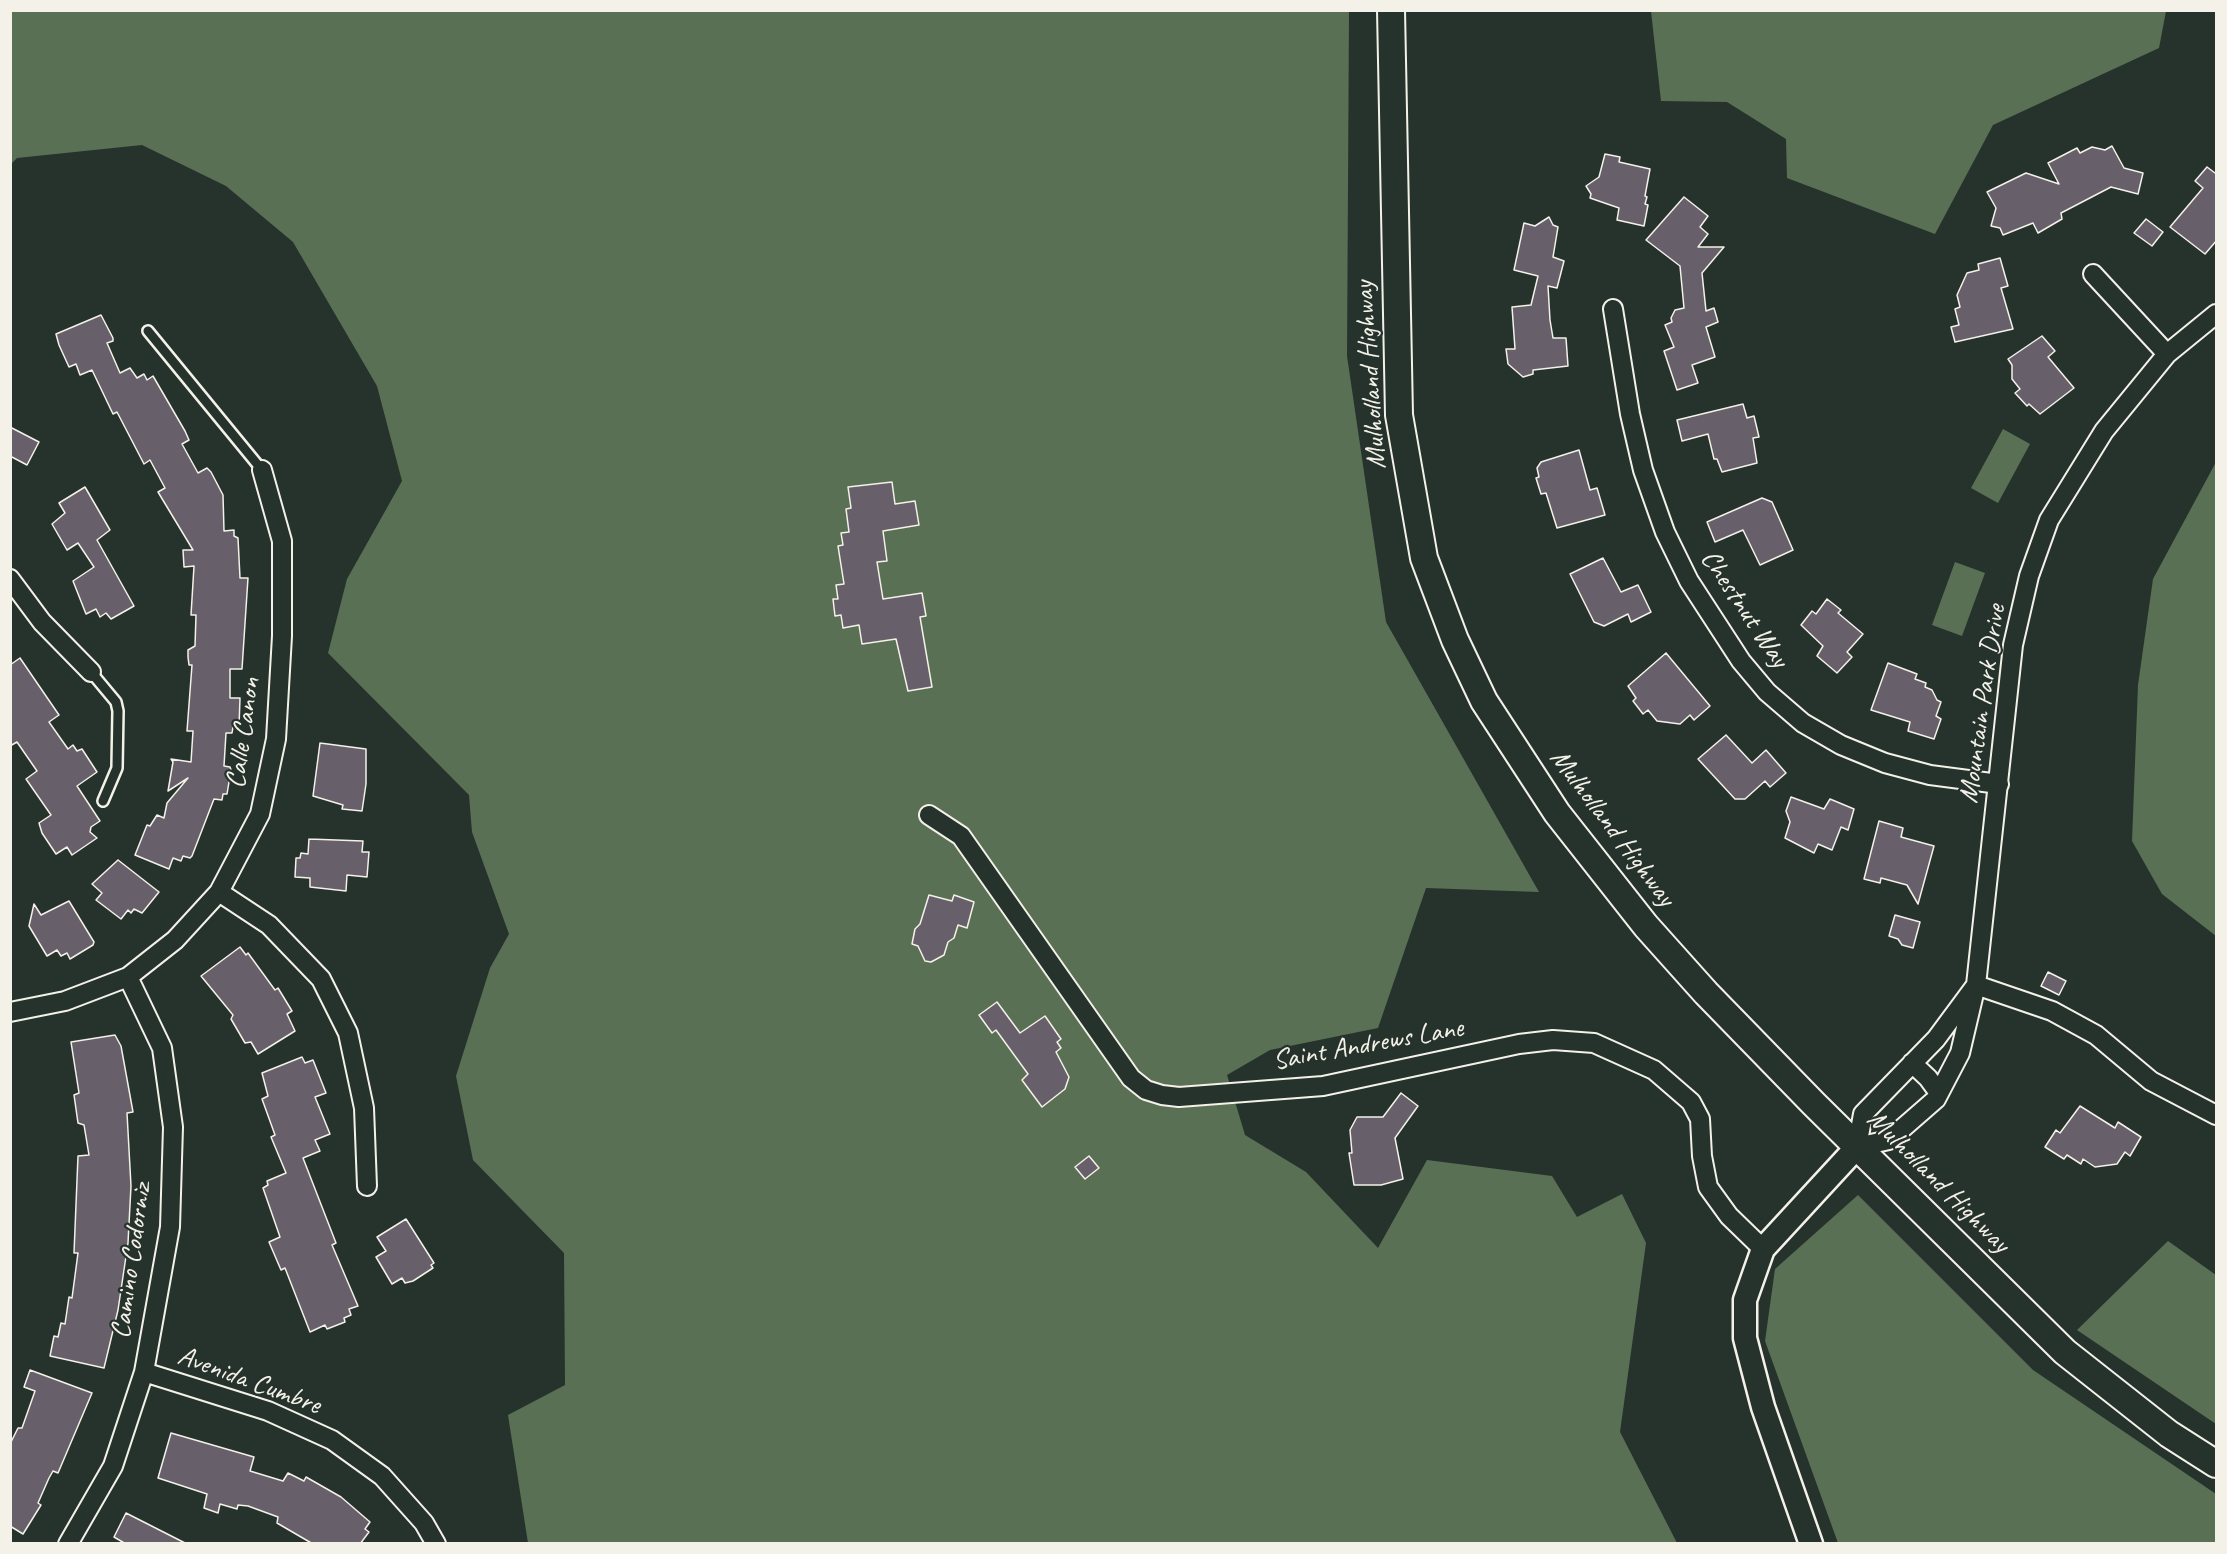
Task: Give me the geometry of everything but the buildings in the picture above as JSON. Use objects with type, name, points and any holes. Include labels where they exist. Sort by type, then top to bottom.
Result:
[{"type":"main road","name":"Mulholland Highway","points":[[1391,10],[1399,414],[1424,558],[1455,640],[1484,701],[1522,763],[1599,868],[1646,926],[1706,993],[1857,1147],[1940,1226],[2065,1352],[2169,1434],[2217,1464]]},
{"type":"street","points":[[2093,274],[2167,354]]},
{"type":"street","name":"Chestnut Way","points":[[1613,309],[1630,414],[1643,470],[1662,522],[1689,582],[1741,661],[1767,692],[1803,723],[1841,745],[1885,763],[1930,775],[1999,784]]},
{"type":"street","name":"Mountain Park Drive","points":[[1857,1147],[1889,1140],[1936,1100],[1960,1053],[1977,985],[2013,645],[2029,576],[2049,520],[2104,431],[2167,354],[2217,314]]},
{"type":"street","name":"Calle Canon","points":[[10,1012],[65,1001],[128,977],[175,940],[219,892],[260,814],[276,739],[282,636],[282,541],[262,470]]},
{"type":"street","points":[[10,579],[42,622],[91,672]]},
{"type":"street","name":"Saint Andrews Lane","points":[[929,815],[961,837],[1131,1078],[1146,1090],[1179,1097],[1323,1086],[1519,1044],[1553,1040],[1594,1043],[1654,1070],[1691,1102],[1700,1119],[1702,1156],[1708,1187],[1729,1216],[1763,1249]]},
{"type":"street","points":[[219,892],[269,925],[321,979],[348,1033],[364,1108],[367,1186]]},
{"type":"street","name":"Camino Codorniz","points":[[68,1544],[113,1466],[144,1372],[170,1227],[173,1127],[162,1048],[128,977]]},
{"type":"street","points":[[1811,1544],[1763,1407],[1745,1338],[1745,1300],[1763,1249],[1857,1147],[1863,1114],[1936,1039],[1977,985],[2052,1011],[2096,1035],[2151,1081],[2217,1115]]},
{"type":"street","points":[[1912,1063],[1928,1078],[1939,1093]]},
{"type":"street","name":"Avenida Cumbre","points":[[144,1372],[268,1411],[333,1440],[382,1476],[424,1523],[436,1544]]},
{"type":"lane","points":[[148,331],[262,470]]},
{"type":"lane","points":[[91,672],[116,702],[118,711],[117,768],[102,801]]},
{"type":"green space","points":[[1651,10],[2166,11],[2159,48],[1993,125],[1935,234],[1787,178],[1786,139],[1727,102],[1661,101]]},
{"type":"green space","points":[[11,11],[1349,11],[1347,356],[1386,622],[1539,892],[1426,888],[1378,1028],[1270,1050],[1227,1075],[1245,1135],[1306,1172],[1378,1248],[1427,1160],[1552,1176],[1577,1217],[1622,1194],[1646,1243],[1620,1432],[1677,1543],[528,1543],[508,1415],[565,1385],[564,1253],[473,1160],[456,1076],[490,968],[509,934],[472,832],[469,795],[328,653],[347,579],[402,481],[377,386],[293,242],[226,186],[142,145],[17,158],[11,164]]},
{"type":"green space","points":[[2003,429],[2030,444],[1998,503],[1971,488]]},
{"type":"green space","points":[[2216,462],[2216,936],[2162,894],[2132,841],[2138,685],[2153,579]]},
{"type":"green space","points":[[1955,562],[1985,573],[1962,636],[1932,625]]},
{"type":"green space","points":[[1858,1195],[2033,1370],[2216,1494],[2216,1543],[1838,1543],[1765,1341],[1775,1269]]},
{"type":"green space","points":[[2168,1241],[2216,1275],[2216,1424],[2077,1330]]}]
